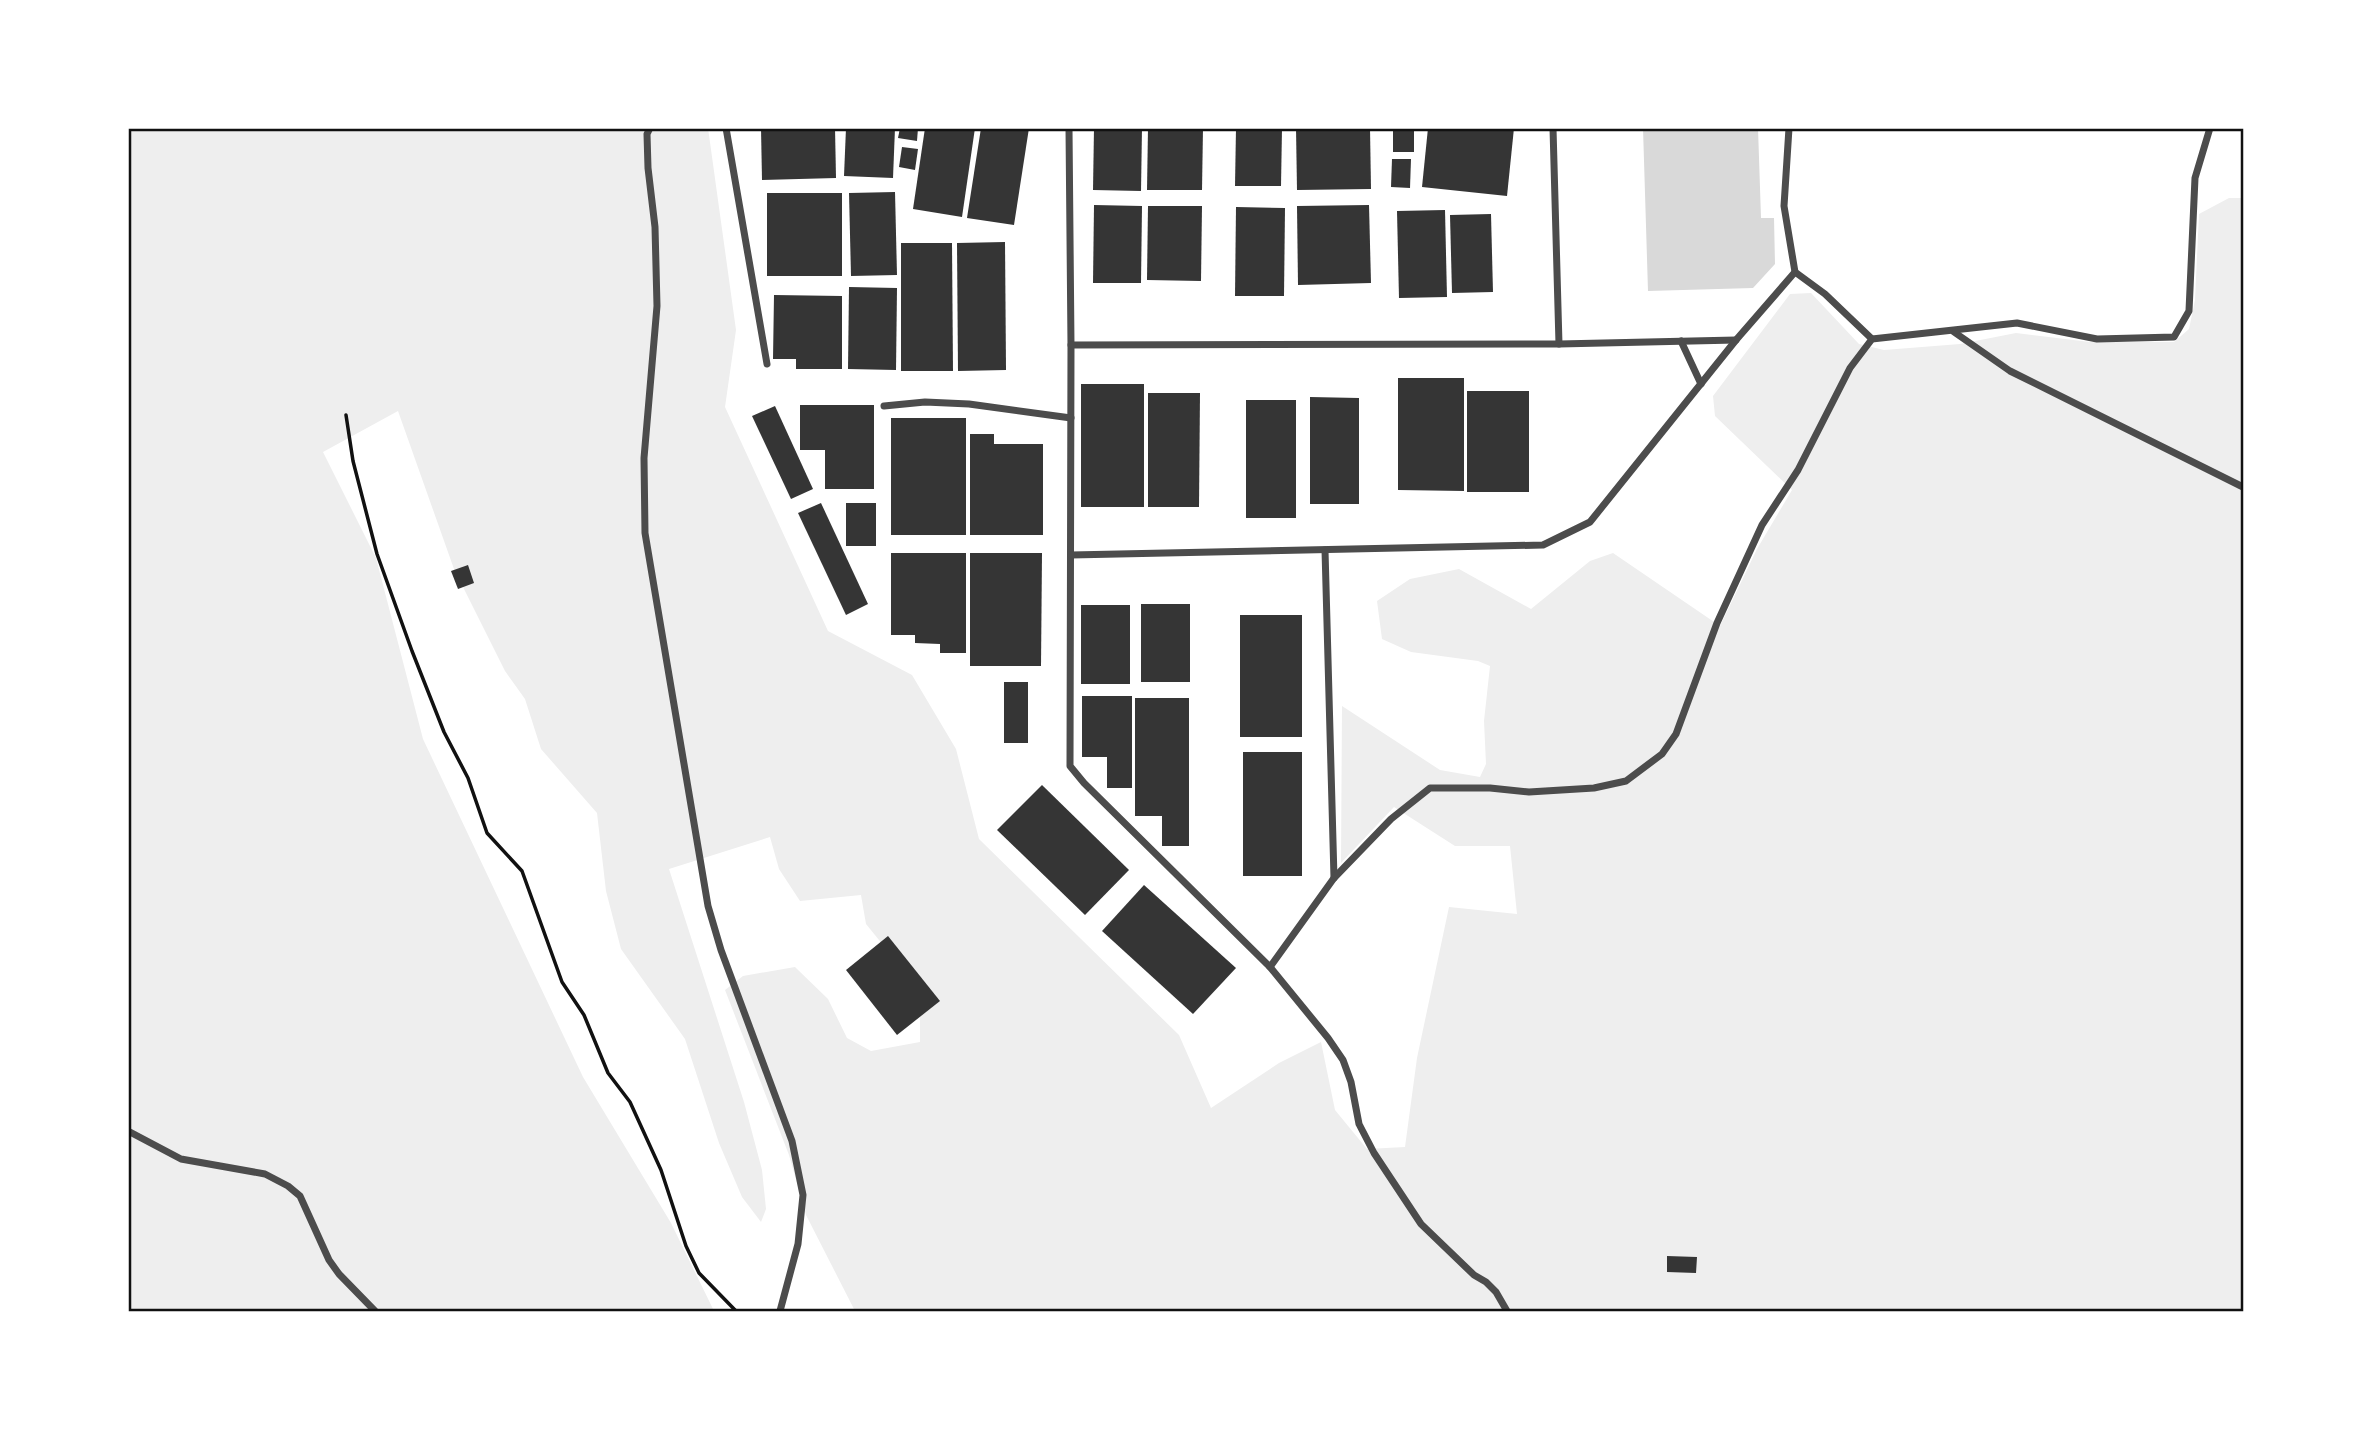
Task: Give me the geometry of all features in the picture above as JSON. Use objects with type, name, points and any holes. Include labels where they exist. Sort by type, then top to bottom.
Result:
[{"type":"street","points":[[650,128],[647,134],[648,168],[655,227],[657,306],[644,458],[645,533],[708,906],[721,950],[792,1141],[803,1195],[797,1244],[780,1311]]},
{"type":"street","points":[[726,128],[766,364]]},
{"type":"street","points":[[1069,128],[1070,765],[1084,783],[1270,967],[1328,1038],[1343,1060],[1351,1082],[1359,1124],[1374,1153],[1421,1224],[1474,1275],[1496,1292],[1507,1311]]},
{"type":"street","points":[[1553,128],[1559,344]]},
{"type":"street","points":[[1789,128],[1784,206],[1795,272],[1825,294],[1872,339]]},
{"type":"street","points":[[1270,967],[1334,878],[1391,819],[1430,788],[1490,788],[1528,792],[1594,788],[1626,781],[1662,754],[1676,734],[1717,623],[1762,525],[1798,470],[1850,368],[1872,339],[2017,323],[2096,339],[2174,337],[2189,311],[2195,178],[2210,128]]},
{"type":"street","points":[[1071,555],[1543,545],[1590,523],[1736,340],[1795,272]]},
{"type":"street","points":[[1954,332],[2010,371],[2243,487]]},
{"type":"street","points":[[1071,345],[1559,344],[1736,340]]},
{"type":"street","points":[[1681,341],[1701,384]]},
{"type":"street","points":[[884,406],[925,402],[970,404],[1071,418]]},
{"type":"street","points":[[1325,550],[1334,878]]},
{"type":"street","points":[[128,1131],[181,1159],[265,1174],[288,1186],[300,1196],[329,1260],[375,1311]]},
{"type":"path","points":[[346,415],[353,461],[377,554],[444,732],[468,778],[488,833],[523,872],[562,982],[584,1015],[608,1073],[630,1102],[661,1170],[686,1246],[699,1273],[736,1311]]},
{"type":"shaded area","points":[[128,128],[708,128],[736,330],[725,407],[828,631],[912,675],[956,749],[979,839],[1179,1035],[1211,1108],[1279,1063],[1321,1042],[1335,1110],[1367,1149],[1405,1147],[1417,1058],[1449,907],[1517,914],[1510,846],[1455,846],[1394,807],[1341,863],[1342,706],[1440,770],[1480,777],[1486,764],[1484,721],[1490,666],[1478,661],[1411,652],[1382,639],[1377,601],[1410,579],[1459,569],[1531,609],[1590,561],[1613,553],[1720,626],[1757,549],[1792,490],[1715,416],[1713,396],[1790,294],[1811,293],[1859,344],[1884,350],[1960,344],[2016,333],[2090,342],[2174,342],[2189,329],[2195,300],[2199,214],[2229,198],[2243,198],[2243,1311],[855,1311],[806,1215],[789,1155],[725,990],[743,976],[795,967],[828,999],[847,1038],[871,1051],[920,1042],[920,1011],[905,972],[866,924],[861,895],[800,901],[779,869],[770,837],[669,869],[744,1102],[762,1170],[766,1209],[761,1222],[742,1197],[719,1143],[685,1039],[621,949],[606,891],[597,813],[541,749],[525,699],[505,671],[454,569],[398,411],[323,452],[376,558],[423,739],[583,1077],[671,1223],[714,1311],[128,1311]]},
{"type":"shaded area","points":[[1643,128],[1758,128],[1761,218],[1774,218],[1775,264],[1753,288],[1648,291]]},
{"type":"building","points":[[761,128],[835,128],[836,178],[762,180]]},
{"type":"building","points":[[846,128],[895,128],[893,178],[844,176]]},
{"type":"building","points":[[900,128],[918,128],[917,141],[898,138]]},
{"type":"building","points":[[925,128],[975,128],[962,217],[913,209]]},
{"type":"building","points":[[981,128],[1029,128],[1014,225],[967,218]]},
{"type":"building","points":[[1094,128],[1142,128],[1141,191],[1093,190]]},
{"type":"building","points":[[1148,128],[1203,128],[1202,190],[1147,190]]},
{"type":"building","points":[[1236,128],[1282,128],[1281,186],[1235,186]]},
{"type":"building","points":[[1296,128],[1370,128],[1371,189],[1297,190]]},
{"type":"building","points":[[1393,128],[1414,128],[1414,152],[1393,152]]},
{"type":"building","points":[[1428,128],[1514,128],[1507,196],[1422,187]]},
{"type":"building","points":[[902,147],[918,149],[915,170],[899,167]]},
{"type":"building","points":[[1392,159],[1411,159],[1410,188],[1391,187]]},
{"type":"building","points":[[895,192],[897,275],[851,276],[849,193]]},
{"type":"building","points":[[767,193],[842,193],[842,276],[767,276]]},
{"type":"building","points":[[1094,205],[1142,206],[1141,283],[1093,283]]},
{"type":"building","points":[[1369,205],[1371,283],[1298,285],[1297,206]]},
{"type":"building","points":[[1148,206],[1202,206],[1201,281],[1147,280]]},
{"type":"building","points":[[1236,207],[1285,208],[1284,296],[1235,296]]},
{"type":"building","points":[[1445,210],[1447,297],[1399,298],[1397,211]]},
{"type":"building","points":[[1491,214],[1493,292],[1452,293],[1450,215]]},
{"type":"building","points":[[1005,242],[1006,370],[958,371],[957,243]]},
{"type":"building","points":[[901,243],[952,243],[953,371],[901,371]]},
{"type":"building","points":[[849,287],[897,288],[896,370],[848,369]]},
{"type":"building","points":[[774,295],[842,296],[842,369],[796,369],[796,359],[773,359]]},
{"type":"building","points":[[1398,378],[1464,378],[1464,491],[1398,490]]},
{"type":"building","points":[[1081,384],[1144,384],[1144,507],[1081,507]]},
{"type":"building","points":[[1467,391],[1529,391],[1529,492],[1467,492]]},
{"type":"building","points":[[1148,393],[1200,393],[1199,507],[1148,507]]},
{"type":"building","points":[[1310,397],[1359,398],[1359,504],[1310,504]]},
{"type":"building","points":[[1246,400],[1296,400],[1296,518],[1246,518]]},
{"type":"building","points":[[800,405],[874,405],[874,489],[825,489],[825,450],[800,450]]},
{"type":"building","points":[[775,406],[813,489],[791,499],[752,416]]},
{"type":"building","points":[[891,418],[966,418],[966,535],[891,535]]},
{"type":"building","points":[[970,434],[994,434],[994,444],[1043,444],[1043,535],[970,535]]},
{"type":"building","points":[[821,503],[868,604],[846,615],[798,513]]},
{"type":"building","points":[[846,503],[876,503],[876,546],[846,546]]},
{"type":"building","points":[[891,553],[966,553],[966,653],[940,653],[940,644],[915,643],[915,635],[891,635]]},
{"type":"building","points":[[970,553],[1042,553],[1041,666],[970,666]]},
{"type":"building","points":[[468,565],[474,583],[458,589],[451,571]]},
{"type":"building","points":[[1141,604],[1190,604],[1190,682],[1141,682]]},
{"type":"building","points":[[1081,605],[1130,605],[1130,684],[1081,684]]},
{"type":"building","points":[[1240,615],[1302,615],[1302,737],[1240,737]]},
{"type":"building","points":[[1004,682],[1028,682],[1028,743],[1004,743]]},
{"type":"building","points":[[1082,696],[1132,696],[1132,788],[1107,788],[1107,757],[1082,757]]},
{"type":"building","points":[[1135,698],[1189,698],[1189,846],[1162,846],[1162,816],[1135,816]]},
{"type":"building","points":[[1243,752],[1302,752],[1302,876],[1243,876]]},
{"type":"building","points":[[1042,785],[1129,870],[1085,915],[997,830]]},
{"type":"building","points":[[1144,885],[1236,968],[1193,1014],[1102,931]]},
{"type":"building","points":[[888,936],[940,1001],[897,1035],[846,970]]},
{"type":"building","points":[[1667,1256],[1697,1257],[1696,1273],[1667,1272]]}]
